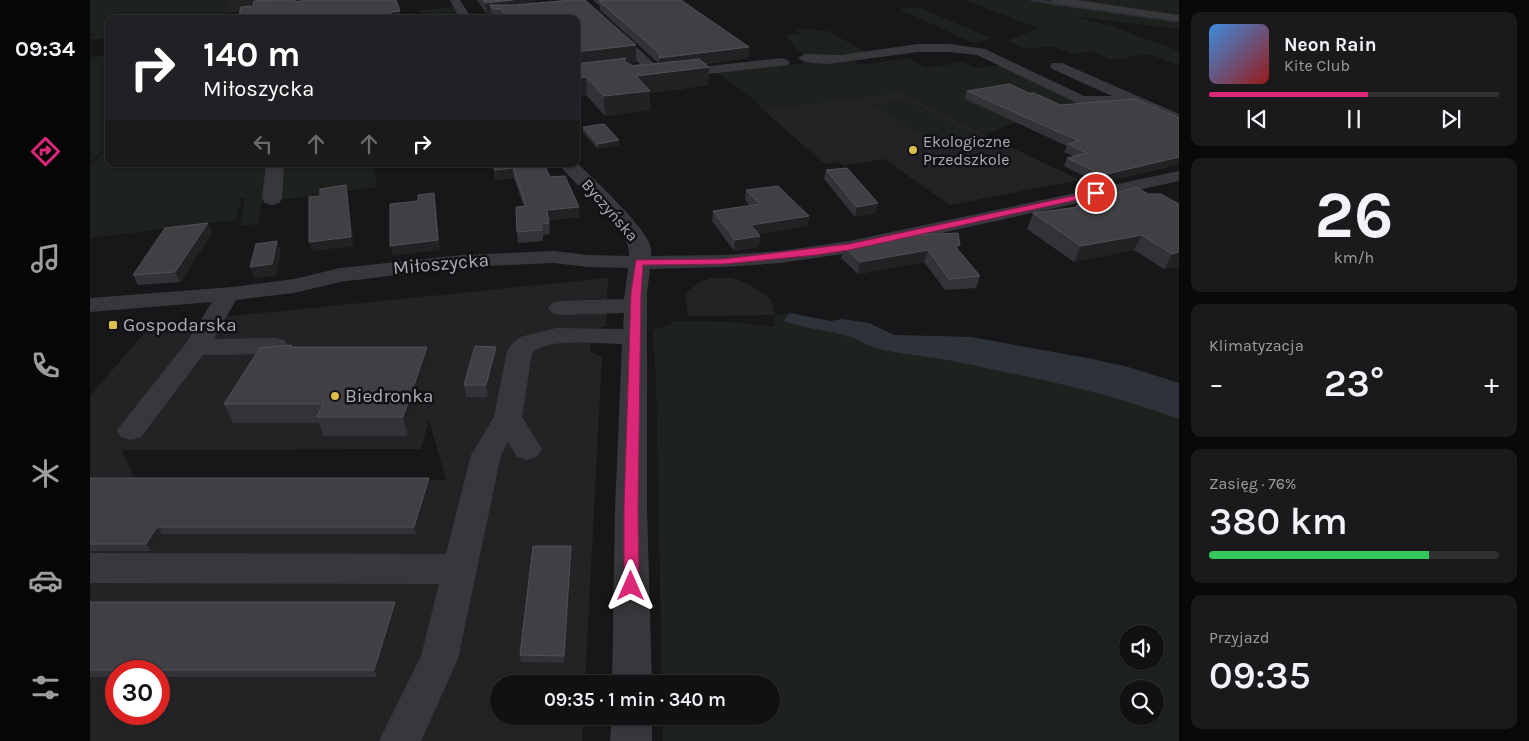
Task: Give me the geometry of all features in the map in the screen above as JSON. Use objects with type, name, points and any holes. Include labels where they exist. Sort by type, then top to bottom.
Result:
[{"type":"street","points":[[455,0],[464,15]]},
{"type":"street","points":[[1055,0],[1179,18]]},
{"type":"street","points":[[520,15],[539,13]]},
{"type":"street","points":[[580,76],[651,67],[600,20]]},
{"type":"street","points":[[805,58],[828,59],[900,50],[964,49],[980,52],[1082,100],[1137,100]]},
{"type":"street","points":[[580,85],[784,62]]},
{"type":"street","points":[[1057,66],[1179,120]]},
{"type":"street","points":[[272,199],[276,167]]},
{"type":"street","name":"Byczyńska","points":[[571,167],[612,208],[640,243],[639,262]]},
{"type":"street","name":"Miłoszycka","points":[[90,306],[228,294],[294,286],[336,288],[546,268],[588,261],[724,261],[816,252],[849,247],[1179,176]]},
{"type":"street","points":[[1151,182],[1174,194]]},
{"type":"street","points":[[632,675],[631,509],[636,279],[639,262]]},
{"type":"street","points":[[131,430],[197,347],[210,328],[228,294]]},
{"type":"street","points":[[560,308],[607,305],[636,306]]},
{"type":"street","points":[[400,741],[439,659],[486,455],[508,417],[520,351],[529,342],[556,336],[636,337]]},
{"type":"street","points":[[197,347],[275,346]]},
{"type":"street","points":[[508,417],[527,449]]},
{"type":"street","points":[[90,568],[460,569]]},
{"type":"street","points":[[631,741],[632,725]]},
{"type":"shaded area","points":[[90,0],[228,0],[223,15],[105,15],[105,38],[90,40],[90,37],[96,33],[90,34]]},
{"type":"shaded area","points":[[228,0],[380,0],[224,13]]},
{"type":"shaded area","points":[[964,0],[1050,0],[1179,18],[1179,29],[1079,17],[1179,51],[1179,65],[1148,54],[1112,60],[1091,51],[1074,54],[1052,46],[1024,49],[1008,40],[1039,28]]},
{"type":"shaded area","points":[[1066,0],[1179,0],[1179,15]]},
{"type":"shaded area","points":[[454,7],[459,15],[429,15],[415,11]]},
{"type":"shaded area","points":[[918,7],[991,38],[973,43],[899,9]]},
{"type":"shaded area","points":[[796,30],[828,31],[862,50],[872,53],[832,58],[806,56],[793,45],[787,35],[801,33]]},
{"type":"shaded area","points":[[105,55],[105,148],[90,163],[90,57]]},
{"type":"shaded area","points":[[908,58],[926,68],[963,62],[975,68],[1005,65],[1084,104],[1026,118],[985,135],[901,92],[762,109],[752,98],[715,71],[853,59],[861,65]]},
{"type":"shaded area","name":"Ekologiczne Przedszkole","points":[[901,92],[985,135],[1080,180],[950,205],[884,159],[843,166],[838,162],[825,164],[762,109]]},
{"type":"shaded area","points":[[906,99],[973,135],[944,142],[914,130],[872,105]]},
{"type":"shaded area","points":[[105,149],[105,167],[268,167],[258,224],[240,226],[245,198],[241,198],[236,220],[90,238],[90,166]]},
{"type":"shaded area","points":[[283,167],[374,167],[377,187],[279,200]]},
{"type":"shaded area","points":[[608,278],[606,326],[591,330],[590,352],[602,357],[585,675],[490,675],[490,725],[583,725],[582,741],[90,741],[90,396],[152,324]],"holes":[[[429,420],[446,480],[135,480],[122,450],[421,449]]]},
{"type":"shaded area","points":[[712,278],[731,278],[745,282],[771,299],[775,315],[688,316],[685,294],[699,282]]},
{"type":"shaded area","points":[[789,313],[831,321],[842,319],[869,323],[894,335],[971,337],[1092,359],[1128,367],[1179,383],[1179,741],[663,741],[663,725],[780,725],[780,675],[662,675],[656,381],[653,330],[667,326],[675,321],[735,322],[775,327],[775,315]]},
{"type":"shaded area","points":[[789,313],[831,321],[842,319],[869,323],[894,335],[971,337],[1128,367],[1179,383],[1179,419],[1111,397],[1065,385],[936,358],[875,348],[851,337],[784,321]]},
{"type":"building","points":[[396,0],[400,11],[391,12],[392,15],[239,15],[241,7],[253,6],[254,1]]},
{"type":"building","points":[[483,0],[513,0],[485,3]]},
{"type":"building","points":[[585,0],[636,45],[580,52],[580,15],[505,15],[501,9],[493,9],[490,5]]},
{"type":"building","points":[[681,0],[749,47],[659,58],[660,55],[657,51],[599,1]]},
{"type":"building","points":[[626,58],[624,61],[633,66],[699,59],[709,67],[636,76],[650,91],[604,96],[586,77],[580,78],[580,64]]},
{"type":"building","points":[[1009,84],[1060,105],[1135,99],[1179,118],[1179,157],[1103,175],[1067,158],[1087,153],[1068,144],[1079,141],[967,91]]},
{"type":"building","points":[[604,124],[619,140],[598,144],[583,127]]},
{"type":"building","points":[[494,167],[545,167],[550,177],[565,176],[579,207],[547,210],[549,223],[541,224],[542,230],[517,232],[516,207],[526,206],[513,168],[495,170]]},
{"type":"building","points":[[847,168],[878,203],[857,207],[826,170]]},
{"type":"building","points":[[346,185],[351,237],[309,242],[309,197],[320,196],[320,189]]},
{"type":"building","points":[[778,186],[809,216],[751,225],[760,236],[735,240],[713,211],[760,204],[746,190]]},
{"type":"building","points":[[1136,187],[1148,194],[1161,194],[1179,204],[1179,252],[1172,254],[1142,235],[1081,246],[1033,213],[1078,207],[1076,206]]},
{"type":"building","points":[[434,193],[438,240],[390,246],[390,204],[418,201],[418,195]]},
{"type":"building","points":[[208,223],[175,272],[133,275],[165,228]]},
{"type":"building","points":[[958,233],[960,245],[955,246],[980,276],[949,279],[928,250],[860,262],[844,247],[900,236]]},
{"type":"building","points":[[277,241],[272,264],[250,267],[256,244]]},
{"type":"building","name":"Biedronka","points":[[292,345],[290,347],[427,347],[403,417],[317,417],[323,404],[224,404],[260,348]]},
{"type":"building","points":[[475,346],[496,347],[486,385],[464,385]]},
{"type":"building","points":[[90,478],[429,478],[414,527],[157,527],[146,544],[90,544]]},
{"type":"building","points":[[533,546],[571,546],[564,656],[520,655]]},
{"type":"building","points":[[90,602],[395,602],[374,670],[170,670],[170,660],[105,660],[105,670],[90,670]]},
{"type":"waterway","points":[[1032,0],[1179,21]]},
{"type":"place","name":"Ekologiczne Przedszkole","points":[[913,150]]},
{"type":"place","name":"Gospodarska","points":[[113,325]]},
{"type":"place","name":"Biedronka","points":[[335,396]]},
{"type":"route","points":[[631,586],[636,279],[639,262],[724,261],[816,252],[849,247],[1096,193]]}]
